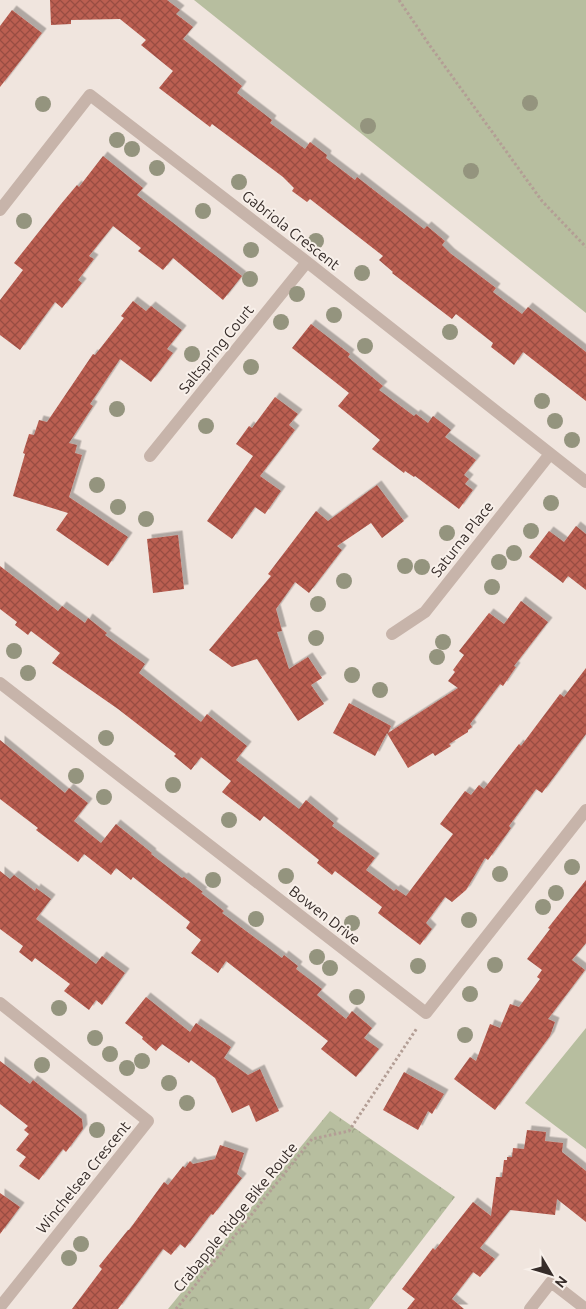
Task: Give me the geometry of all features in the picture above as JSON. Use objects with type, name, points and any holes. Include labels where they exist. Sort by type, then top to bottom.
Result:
[{"type":"street","name":"Gabriola Crescent","points":[[0,210],[90,95],[307,262],[586,482]]},
{"type":"street","name":"Saltspring Court","points":[[150,456],[307,262]]},
{"type":"street","name":"Saturna Place","points":[[392,634],[426,612],[550,454]]},
{"type":"street","name":"Bowen Drive","points":[[0,683],[426,1013]]},
{"type":"street","points":[[426,1013],[586,810]]},
{"type":"street","name":"Winchelsea Crescent","points":[[0,1003],[148,1121],[0,1307]]},
{"type":"street","points":[[530,1309],[551,1282],[586,1308]]},
{"type":"path","points":[[399,0],[542,201],[586,247]]},
{"type":"path","name":"Crabapple Ridge Bike Route","points":[[176,1309],[312,1139],[349,1131],[426,1013]]},
{"type":"green space","points":[[194,0],[586,0],[586,313]]},
{"type":"green space","points":[[586,1028],[586,1149],[525,1103]]},
{"type":"green space","points":[[330,1111],[455,1197],[369,1309],[168,1309]]},
{"type":"building","points":[[50,0],[167,0],[180,10],[176,14],[193,27],[183,39],[242,86],[237,93],[272,120],[270,123],[305,149],[310,142],[327,155],[326,158],[355,180],[357,177],[424,229],[427,226],[445,241],[442,245],[450,253],[496,288],[493,292],[522,314],[528,307],[586,352],[586,401],[523,352],[514,365],[491,347],[493,343],[456,314],[452,319],[392,273],[379,260],[383,256],[310,199],[307,202],[292,191],[294,188],[283,177],[212,124],[210,127],[159,88],[173,71],[141,45],[146,40],[120,19],[71,20],[71,24],[51,25]]},
{"type":"building","points":[[12,10],[42,33],[0,87],[0,26]]},
{"type":"building","points":[[103,156],[143,188],[137,195],[242,276],[223,300],[173,258],[163,270],[138,251],[141,248],[113,226],[89,256],[94,259],[78,280],[82,283],[62,308],[55,302],[20,350],[0,335],[0,300],[23,270],[14,263],[61,204],[77,185],[79,187]]},
{"type":"building","points":[[133,301],[146,311],[151,306],[182,330],[167,349],[173,353],[151,382],[120,359],[90,404],[93,406],[69,443],[77,445],[75,453],[82,455],[69,497],[128,537],[108,566],[56,530],[68,513],[13,496],[29,434],[34,435],[39,420],[47,422],[93,354],[95,355],[124,318],[121,316]]},
{"type":"building","points":[[311,324],[350,354],[348,357],[383,386],[379,390],[414,416],[416,414],[428,423],[433,416],[451,430],[445,437],[476,460],[464,475],[469,479],[465,484],[473,490],[459,509],[415,476],[405,471],[404,473],[372,449],[380,440],[338,406],[349,393],[292,348]]},
{"type":"building","points":[[275,397],[298,414],[289,425],[295,430],[260,476],[281,491],[265,514],[255,507],[232,539],[207,521],[253,456],[236,444],[249,426],[252,428]]},
{"type":"building","points":[[377,485],[404,521],[382,538],[371,523],[337,546],[342,550],[309,593],[295,582],[276,609],[282,631],[277,632],[289,669],[308,657],[322,678],[311,685],[324,704],[298,721],[257,659],[232,667],[209,650],[271,576],[268,574],[316,511],[328,521]]},
{"type":"building","points":[[576,526],[586,534],[586,590],[568,576],[563,583],[529,557],[549,531],[564,542]]},
{"type":"building","points":[[178,535],[184,589],[153,593],[147,539]]},
{"type":"building","points":[[0,566],[58,611],[62,606],[85,623],[88,618],[107,633],[105,635],[145,664],[139,673],[201,722],[207,714],[247,746],[236,760],[299,809],[306,800],[334,823],[332,826],[375,858],[366,870],[394,891],[396,889],[406,896],[453,834],[440,824],[465,791],[471,795],[479,785],[484,789],[519,744],[521,746],[560,694],[564,697],[586,668],[586,734],[542,793],[536,789],[509,826],[511,828],[488,860],[485,858],[466,890],[452,902],[445,897],[426,923],[432,929],[420,945],[378,913],[382,907],[335,871],[332,875],[317,863],[319,860],[264,816],[260,821],[222,792],[231,781],[201,757],[191,770],[174,756],[176,754],[118,709],[52,663],[60,653],[31,631],[28,635],[15,625],[17,622],[0,609]]},
{"type":"building","points":[[521,601],[548,622],[514,666],[516,667],[503,686],[500,684],[470,724],[472,727],[468,732],[449,744],[451,746],[435,756],[433,753],[408,768],[387,733],[375,756],[333,733],[349,703],[391,726],[388,733],[458,688],[448,681],[455,672],[453,670],[464,655],[459,651],[489,613],[504,624]]},
{"type":"building","points":[[0,740],[65,793],[69,788],[88,803],[74,821],[101,843],[116,824],[151,854],[203,892],[201,893],[224,911],[222,913],[282,958],[284,955],[298,966],[296,969],[322,989],[317,995],[346,1019],[352,1011],[372,1028],[364,1038],[379,1049],[356,1077],[321,1049],[328,1041],[226,961],[218,973],[191,953],[201,940],[186,928],[190,922],[133,877],[131,880],[116,868],[111,875],[84,854],[78,862],[0,799]]},
{"type":"building","points":[[0,871],[10,879],[14,875],[35,891],[36,888],[51,899],[36,919],[96,964],[102,956],[125,973],[102,1005],[96,1000],[89,1010],[64,991],[70,984],[35,958],[32,962],[19,952],[23,946],[0,929]]},
{"type":"building","points":[[586,880],[586,943],[572,960],[585,970],[548,1019],[555,1022],[550,1036],[495,1110],[454,1079],[470,1057],[476,1061],[490,1024],[500,1028],[510,1004],[519,1007],[540,979],[537,977],[542,970],[527,959],[550,929],[548,928]]},
{"type":"building","points":[[146,997],[190,1032],[196,1023],[231,1047],[224,1058],[248,1075],[260,1069],[279,1111],[256,1122],[249,1105],[232,1113],[215,1078],[191,1060],[189,1063],[162,1044],[156,1051],[142,1039],[143,1037],[125,1023]]},
{"type":"building","points":[[0,1061],[30,1084],[33,1080],[82,1119],[83,1129],[66,1152],[63,1149],[39,1180],[19,1166],[26,1157],[16,1150],[29,1134],[24,1130],[28,1126],[0,1104]]},
{"type":"building","points":[[404,1072],[444,1094],[432,1114],[428,1111],[418,1130],[383,1110]]},
{"type":"building","points":[[527,1130],[546,1132],[545,1141],[563,1143],[562,1152],[586,1171],[586,1222],[557,1199],[555,1215],[510,1210],[480,1248],[495,1259],[480,1277],[473,1272],[452,1299],[464,1309],[407,1309],[415,1299],[402,1289],[433,1248],[435,1250],[473,1202],[491,1216],[496,1177],[502,1177],[504,1160],[507,1160],[507,1157],[512,1157],[513,1148],[524,1149]]},
{"type":"building","points":[[220,1145],[244,1153],[237,1174],[242,1178],[185,1248],[180,1244],[171,1255],[163,1249],[118,1309],[72,1309],[102,1269],[99,1266],[129,1230],[164,1182],[168,1185],[183,1166],[185,1168],[190,1161],[193,1164],[215,1159]]},
{"type":"building","points":[[0,1193],[20,1207],[0,1234]]}]
